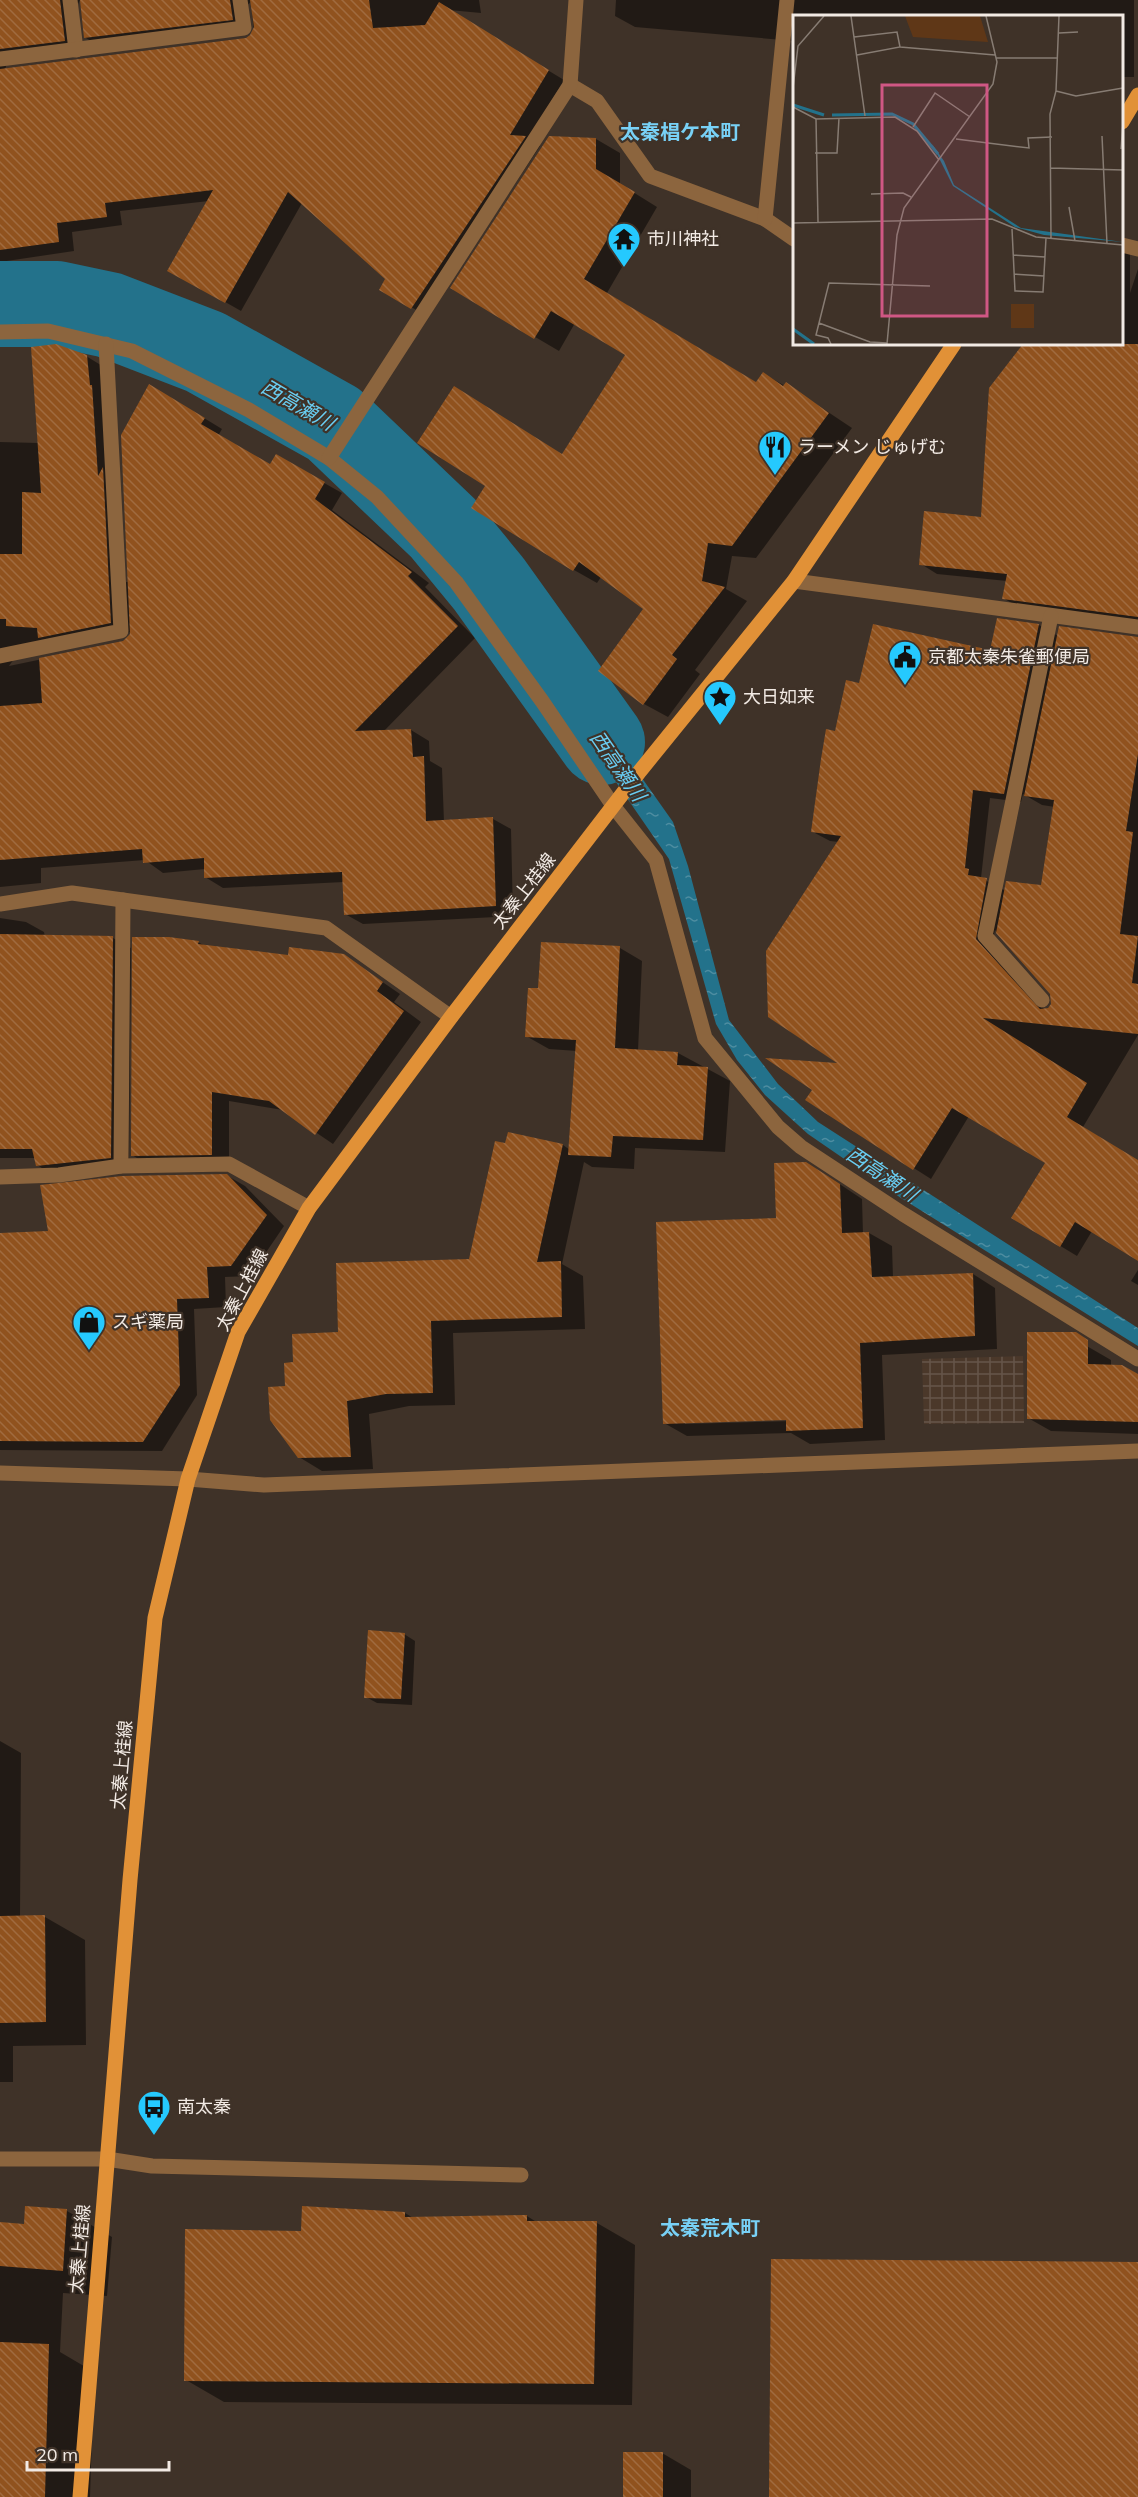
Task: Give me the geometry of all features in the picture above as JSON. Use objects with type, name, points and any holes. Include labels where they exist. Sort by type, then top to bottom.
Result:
[{"type":"main road","points":[[1123,120],[1138,95]]},
{"type":"main road","name":"太秦上桂線","points":[[80,2497],[155,1618],[188,1479],[238,1332],[309,1208],[451,1017],[640,771],[794,581],[953,345]]},
{"type":"street","points":[[70,0],[76,50]]},
{"type":"street","points":[[0,59],[244,28],[240,0]]},
{"type":"street","points":[[329,458],[570,85],[576,0]]},
{"type":"street","points":[[765,219],[787,0]]},
{"type":"street","points":[[570,85],[597,101],[650,176],[765,219],[793,238]]},
{"type":"street","points":[[1123,245],[1138,249]]},
{"type":"street","points":[[0,332],[48,331],[132,351],[249,410],[329,458],[377,496],[456,582],[618,802],[645,844],[659,869],[705,1038],[778,1127],[801,1147],[903,1214],[1138,1359]]},
{"type":"street","points":[[0,656],[121,631],[105,344]]},
{"type":"street","points":[[794,581],[1138,627]]},
{"type":"street","points":[[1042,1000],[985,936],[1051,616]]},
{"type":"street","points":[[0,904],[72,893],[327,928],[451,1017]]},
{"type":"street","points":[[120,1166],[123,900]]},
{"type":"street","points":[[0,1177],[59,1175],[120,1166],[229,1164],[309,1208]]},
{"type":"street","points":[[0,1473],[188,1479],[264,1485],[1138,1451]]},
{"type":"street","points":[[0,2159],[107,2160],[152,2166],[521,2175]]},
{"type":"shaded area","points":[[1023,1356],[1024,1423],[924,1424],[922,1359]]},
{"type":"water","points":[[543,638],[673,822],[688,866],[729,1020],[778,1084],[818,1122],[1138,1328],[1138,1346],[901,1198],[808,1134],[765,1095],[737,1060],[716,1024],[669,859],[525,650]]},
{"type":"building","points":[[0,0],[60,0],[65,41],[0,49]]},
{"type":"building","points":[[80,0],[230,0],[233,20],[84,38]]},
{"type":"building","points":[[250,0],[369,0],[373,28],[425,25],[439,2],[549,70],[510,135],[526,136],[411,309],[379,290],[385,279],[288,192],[225,303],[167,271],[213,190],[105,203],[107,217],[57,223],[59,242],[0,250],[0,69],[246,38],[254,27]]},
{"type":"building","points":[[549,136],[596,138],[596,169],[635,192],[584,279],[756,382],[763,372],[783,386],[786,382],[829,413],[732,546],[708,543],[702,581],[725,587],[672,655],[677,659],[643,705],[598,671],[643,609],[579,562],[573,571],[471,508],[485,486],[417,443],[454,386],[562,454],[625,355],[551,311],[534,339],[450,288]]},
{"type":"building","points":[[56,344],[87,355],[90,385],[92,385],[98,476],[103,467],[111,623],[38,638],[37,628],[6,626],[6,619],[0,619],[0,554],[22,554],[22,492],[41,493],[31,347]]},
{"type":"building","points":[[1138,344],[1138,617],[1002,599],[1007,574],[919,565],[924,511],[981,517],[989,388],[1022,345]]},
{"type":"building","points":[[149,384],[205,418],[201,424],[270,464],[276,454],[325,482],[315,499],[412,572],[408,576],[458,626],[355,731],[411,729],[413,757],[424,756],[426,821],[493,817],[496,906],[344,915],[342,872],[204,878],[204,858],[143,863],[142,849],[0,860],[0,706],[42,703],[39,658],[123,641],[130,634],[121,435]]},
{"type":"building","points":[[997,618],[1039,624],[1004,794],[973,790],[965,868],[969,869],[968,875],[987,878],[976,939],[1040,1009],[1048,1008],[1051,1004],[1050,994],[996,933],[1006,881],[1041,885],[1054,800],[1024,796],[1059,626],[1138,637],[1138,754],[1126,831],[1133,832],[1120,934],[1138,936],[1132,983],[1138,984],[1138,1034],[983,1018],[1087,1083],[1067,1117],[1138,1160],[1138,1261],[1075,1222],[1060,1247],[1011,1218],[1045,1163],[952,1108],[913,1170],[805,1100],[812,1090],[765,1058],[837,1063],[768,1017],[766,951],[841,836],[811,832],[821,759],[826,729],[835,731],[846,680],[859,683],[873,624],[990,650]]},
{"type":"building","points":[[0,934],[113,936],[111,1158],[36,1166],[32,1149],[0,1149]]},
{"type":"building","points":[[132,937],[169,937],[199,941],[198,944],[288,955],[289,947],[344,954],[383,982],[377,991],[404,1011],[315,1135],[269,1101],[212,1092],[212,1155],[131,1156]]},
{"type":"building","points":[[541,942],[620,946],[615,1048],[678,1052],[677,1065],[708,1067],[703,1140],[613,1136],[611,1157],[568,1155],[576,1040],[525,1037],[528,988],[538,988]]},
{"type":"building","points":[[508,1132],[563,1144],[537,1262],[561,1261],[562,1317],[431,1321],[433,1393],[386,1394],[347,1401],[351,1457],[298,1458],[270,1420],[268,1387],[285,1386],[284,1363],[293,1362],[292,1334],[338,1332],[336,1263],[469,1259],[495,1141],[505,1143]]},
{"type":"building","points":[[806,1162],[840,1184],[842,1233],[869,1232],[872,1277],[973,1273],[975,1336],[860,1343],[863,1428],[786,1431],[786,1420],[663,1424],[656,1222],[776,1218],[774,1163]]},
{"type":"building","points":[[227,1174],[267,1215],[231,1266],[207,1267],[209,1298],[177,1299],[180,1385],[143,1442],[0,1441],[0,1233],[48,1231],[40,1185],[122,1176]]},
{"type":"building","points":[[1027,1332],[1076,1332],[1088,1340],[1088,1364],[1122,1365],[1138,1374],[1138,1422],[1027,1419]]},
{"type":"building","points":[[368,1630],[405,1633],[401,1699],[364,1698]]},
{"type":"building","points":[[45,1915],[46,2022],[0,2023],[0,1916]]},
{"type":"building","points":[[25,2206],[67,2209],[63,2271],[0,2266],[0,2222],[24,2224]]},
{"type":"building","points":[[302,2206],[405,2212],[405,2217],[527,2215],[527,2221],[597,2221],[594,2384],[184,2381],[185,2229],[301,2231]]},
{"type":"building","points":[[771,2259],[1138,2262],[1138,2497],[769,2497]]},
{"type":"building","points":[[0,2342],[49,2344],[45,2497],[0,2497]]},
{"type":"building","points":[[623,2452],[663,2452],[663,2497],[623,2497]]},
{"type":"waterway","name":"西高瀬川","points":[[0,304],[57,304],[109,315],[205,352],[334,424],[443,528],[489,584],[602,742]]},
{"type":"place","name":"市川神社","points":[[624,268]]},
{"type":"place","name":"ラーメン じゅげむ","points":[[775,476]]},
{"type":"place","name":"京都太秦朱雀郵便局","points":[[905,686]]},
{"type":"place","name":"大日如来","points":[[720,726]]},
{"type":"place","name":"スギ薬局","points":[[89,1351]]},
{"type":"place","name":"南太秦","points":[[154,2136]]},
{"type":"district","name":"太秦椙ケ本町","points":[[680,132]]},
{"type":"district","name":"太秦荒木町","points":[[710,2228]]}]
